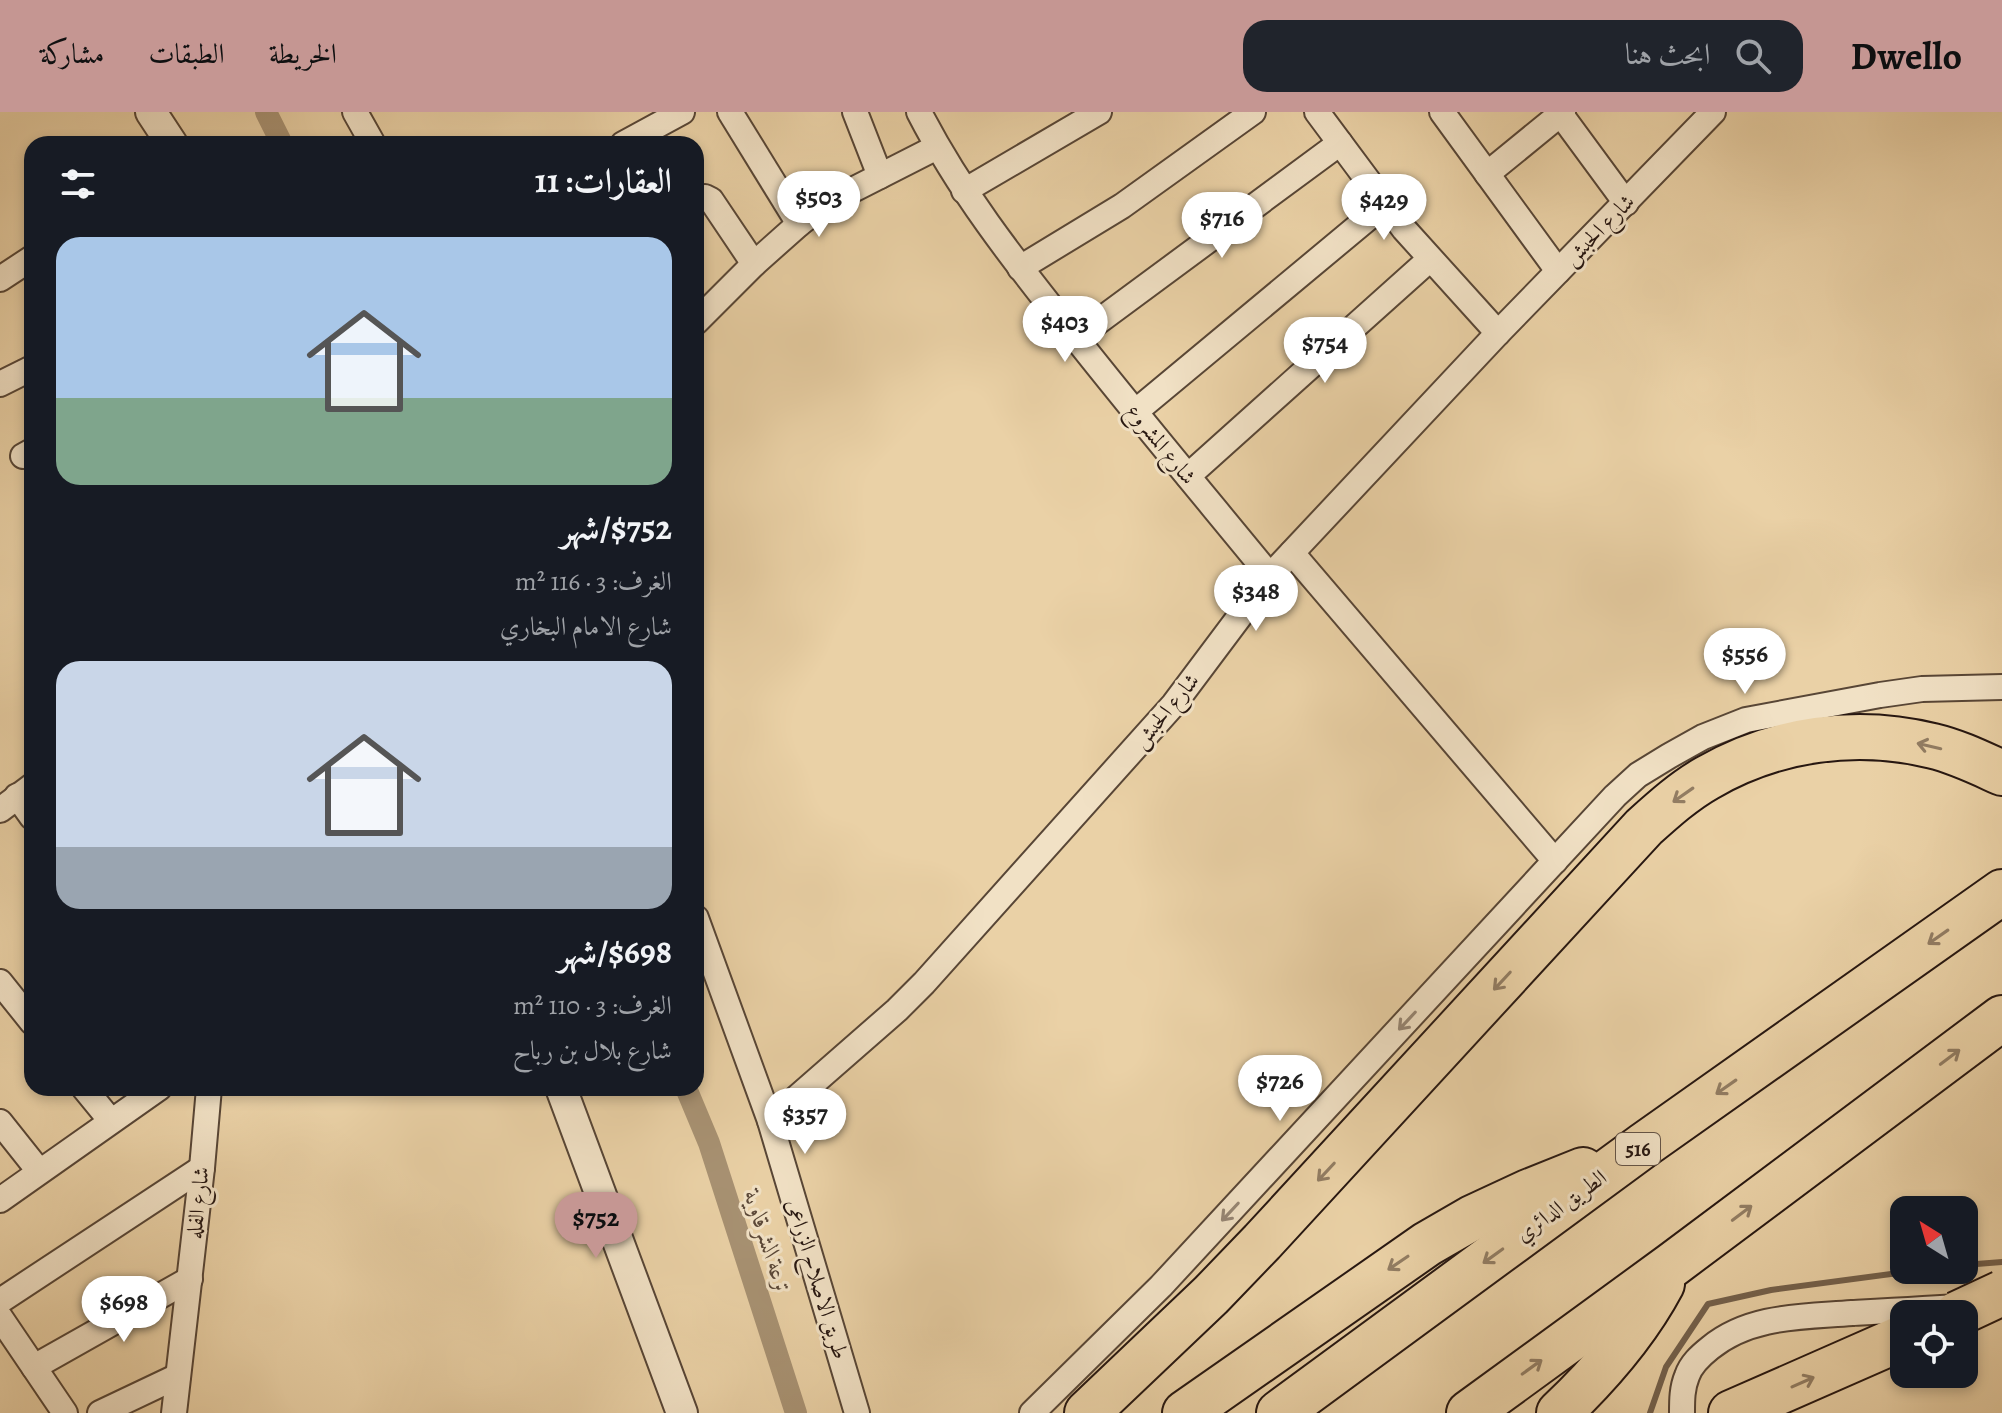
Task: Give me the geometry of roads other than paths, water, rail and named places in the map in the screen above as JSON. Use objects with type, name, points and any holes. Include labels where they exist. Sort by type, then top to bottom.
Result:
[{"type":"highway","points":[[1087,1413],[1262,1242],[1644,827],[1706,778],[1779,747],[1818,739],[1857,737],[1936,746],[2002,773]]},
{"type":"highway","name":"الطريق الدائري","points":[[1279,1413],[1644,1145],[2002,892]]},
{"type":"highway","points":[[1469,1413],[2002,1018]]},
{"type":"highway","points":[[1185,1413],[1427,1244],[1472,1218],[1528,1192],[1644,1145]]},
{"type":"highway","points":[[1559,1413],[1623,1344],[1672,1265]]},
{"type":"highway","points":[[1978,1304],[2002,1293]]},
{"type":"highway","points":[[1731,1413],[1890,1343]]},
{"type":"street","points":[[151,112],[167,136]]},
{"type":"street","points":[[355,112],[368,136]]},
{"type":"street","points":[[638,136],[682,112]]},
{"type":"street","points":[[730,112],[799,224]]},
{"type":"street","points":[[855,112],[880,176]]},
{"type":"street","name":"شارع المشروع","points":[[919,112],[964,191],[1020,268],[1270,576]]},
{"type":"street","points":[[964,191],[1099,112]]},
{"type":"street","points":[[1020,268],[1122,206],[1253,112]]},
{"type":"street","points":[[1317,112],[1430,259],[1498,333]]},
{"type":"street","points":[[1442,112],[1558,271]]},
{"type":"street","name":"شارع الحبش","points":[[770,1121],[924,983],[1174,704],[1270,576],[1498,333],[1713,112]]},
{"type":"street","points":[[1487,174],[1561,113],[1626,203]]},
{"type":"street","points":[[1076,338],[1340,143]]},
{"type":"street","points":[[704,314],[754,264],[825,204],[937,147]]},
{"type":"street","points":[[704,197],[711,200],[754,264]]},
{"type":"street","points":[[1135,412],[1385,204]]},
{"type":"street","points":[[1188,476],[1430,259]]},
{"type":"street","points":[[0,279],[24,263]]},
{"type":"street","points":[[0,384],[24,372]]},
{"type":"street","points":[[1292,553],[1555,861]]},
{"type":"street","points":[[1032,1413],[1161,1286],[1615,796],[1638,775],[1703,737],[1746,720],[1880,695],[1937,688],[2002,687]]},
{"type":"street","name":"طريق الاصلاح الزراعى","points":[[704,940],[770,1121],[857,1413]]},
{"type":"street","points":[[0,982],[24,1012]]},
{"type":"street","points":[[91,1096],[111,1121]]},
{"type":"street","points":[[0,1200],[147,1096]]},
{"type":"street","name":"شارع الفله","points":[[174,1413],[208,1096]]},
{"type":"street","points":[[564,1096],[682,1413]]},
{"type":"street","points":[[0,1122],[39,1171]]},
{"type":"street","points":[[0,1301],[202,1168]]},
{"type":"street","points":[[34,1367],[190,1279]]},
{"type":"street","points":[[1682,1413],[1682,1393],[1694,1363],[1717,1342],[1747,1327],[1802,1317],[2002,1304]]},
{"type":"street","points":[[0,1317],[65,1413]]},
{"type":"street","points":[[100,1413],[178,1376]]},
{"type":"waterway","name":"ترعة الشرقاوية","points":[[266,112],[278,136]]},
{"type":"waterway","name":"ترعة الشرقاوية","points":[[689,1096],[709,1143],[796,1413]]},
{"type":"waterway","points":[[1978,1264],[2002,1262]]},
{"type":"waterway","points":[[1650,1413],[1666,1367],[1708,1304],[1771,1290],[1890,1274]]}]
